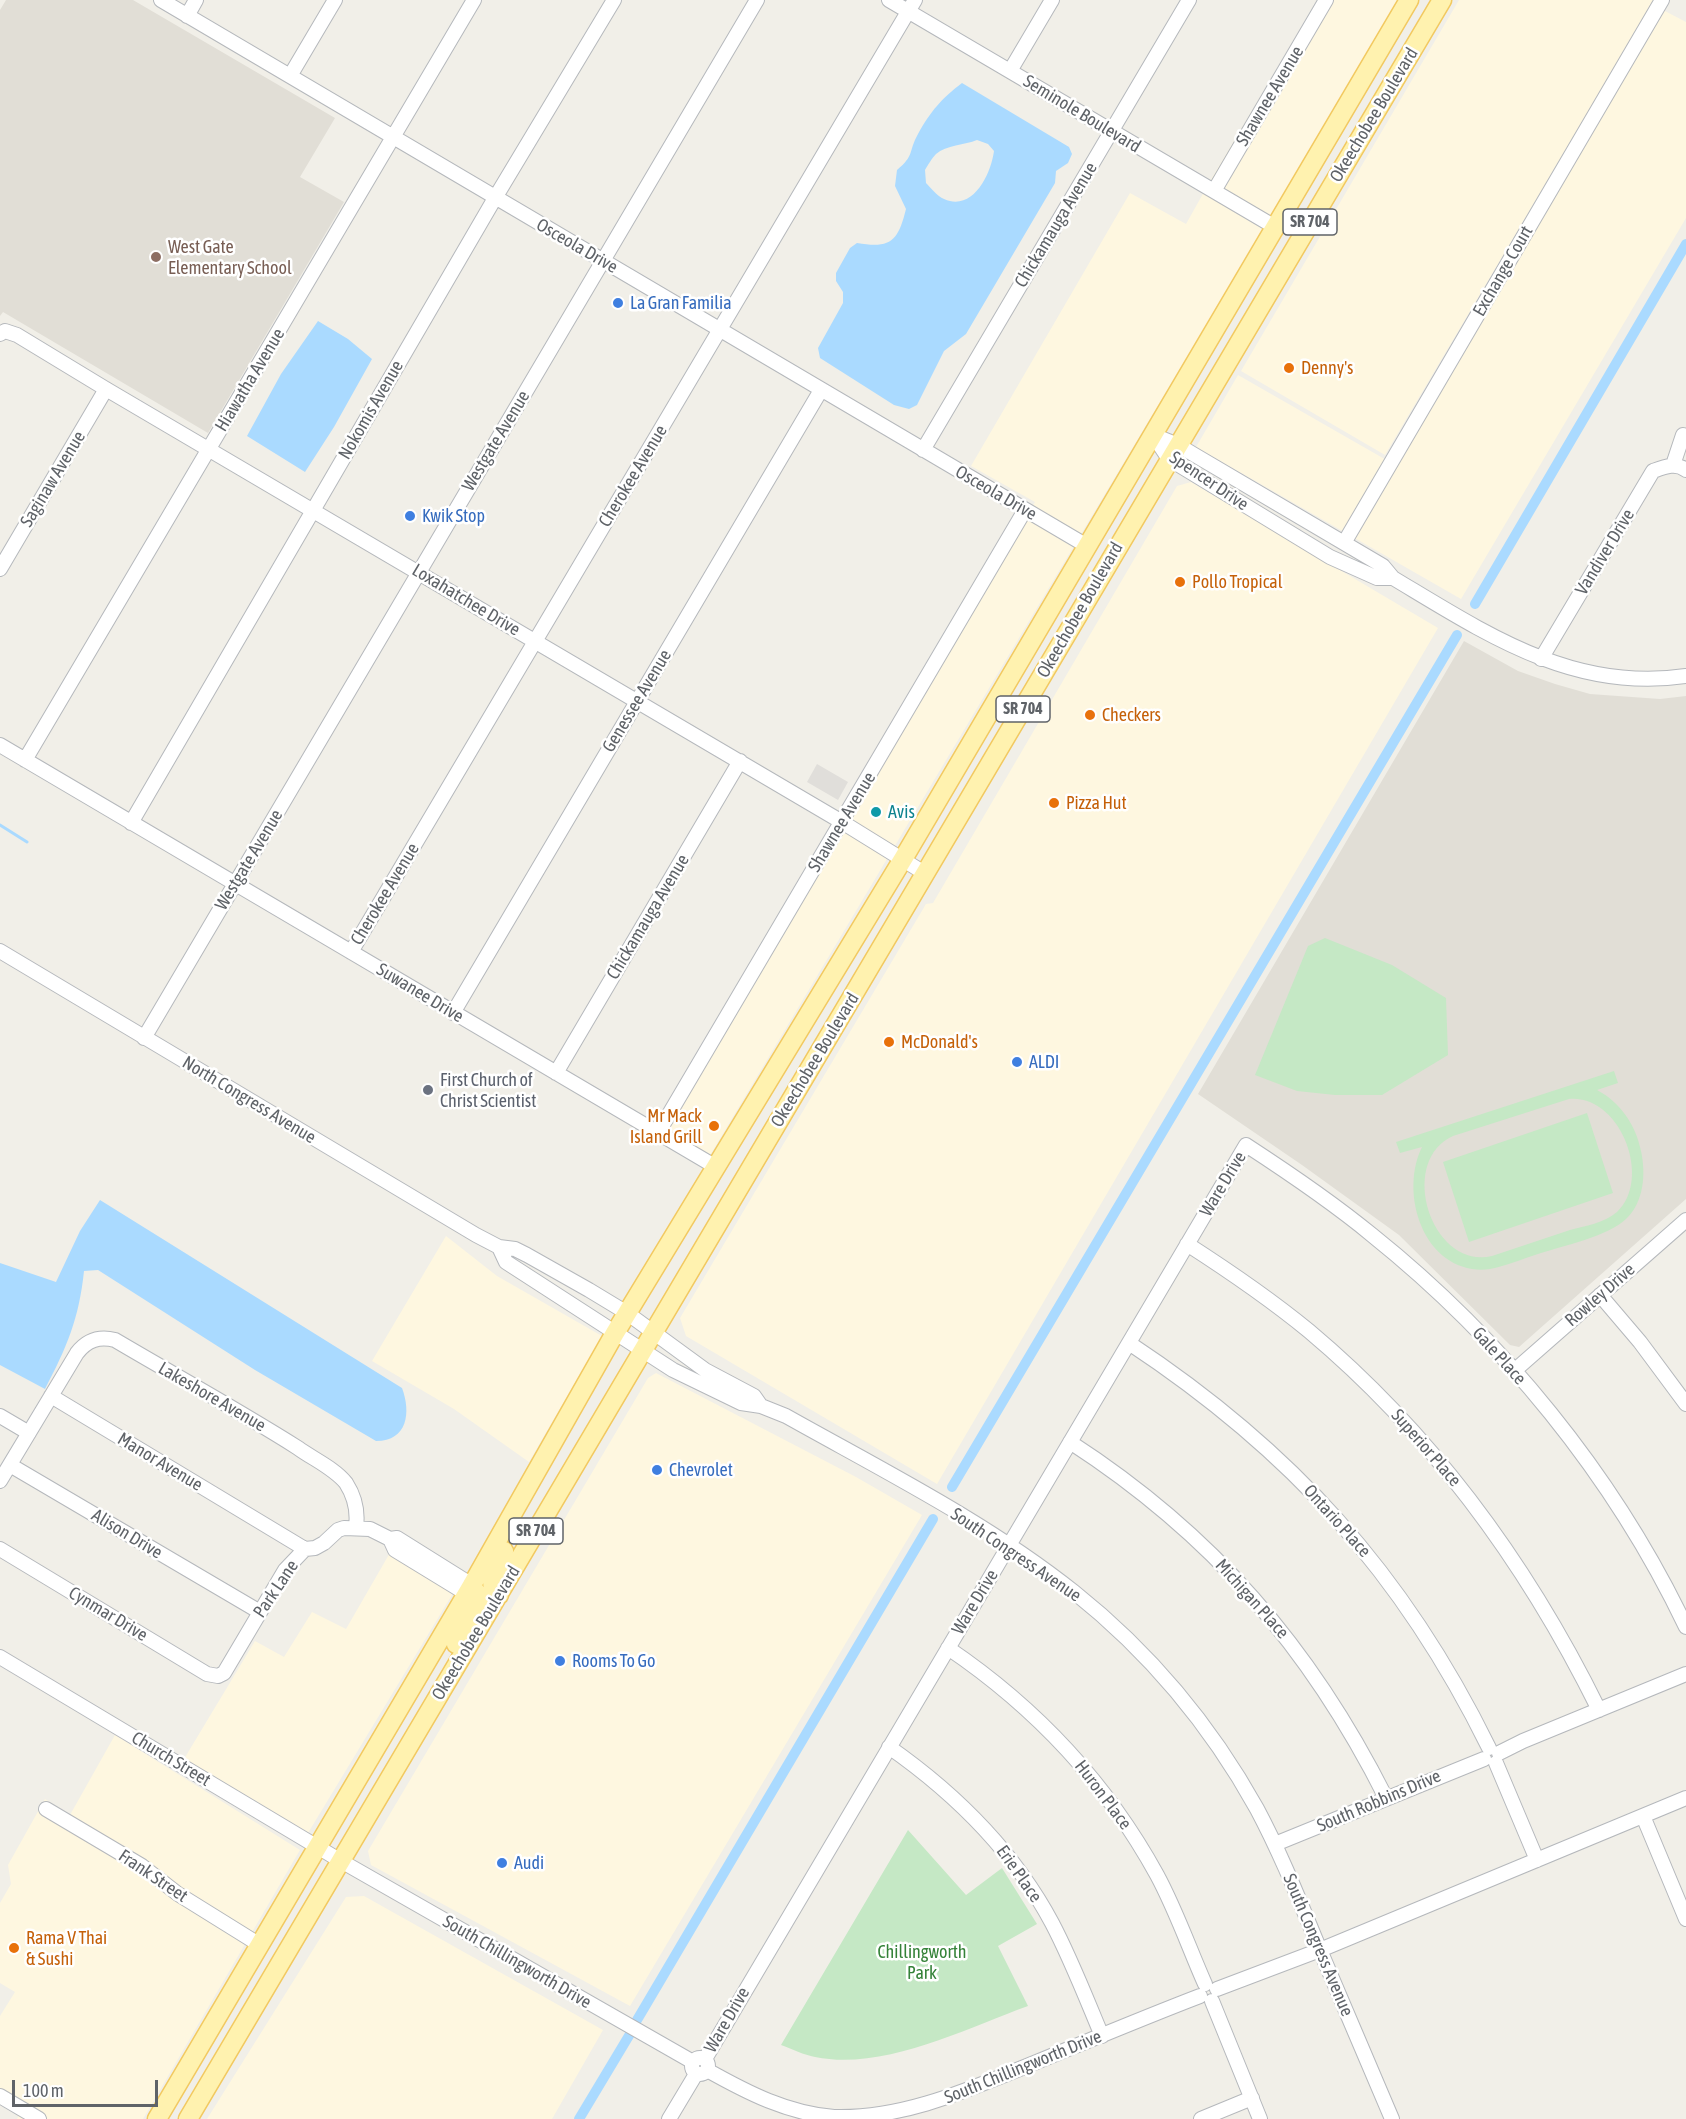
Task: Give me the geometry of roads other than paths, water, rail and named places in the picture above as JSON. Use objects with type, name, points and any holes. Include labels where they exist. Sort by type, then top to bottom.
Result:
[{"type":"main road","name":"Okeechobee Boulevard","points":[[158,2119],[469,1589],[615,1333],[903,859],[1409,0]]},
{"type":"main road","name":"Okeechobee Boulevard","points":[[188,2119],[926,874],[1437,5]]},
{"type":"main road","points":[[1308,225],[1307,197],[1331,156],[1351,98]]},
{"type":"main road","points":[[1230,357],[1244,310],[1279,250],[1275,227]]},
{"type":"main road","points":[[499,1595],[493,1590],[492,1578],[497,1563],[513,1535],[511,1516]]},
{"type":"main road","points":[[447,1683],[442,1669],[477,1601],[477,1594],[469,1589]]},
{"type":"main road","points":[[206,2088],[203,2081],[203,2070],[206,2057],[219,2035],[227,2000]]},
{"type":"main road","points":[[174,2119],[186,2093],[183,2076]]},
{"type":"street","name":"Osceola Drive","points":[[161,0],[1087,546]]},
{"type":"street","points":[[187,16],[196,0]]},
{"type":"street","points":[[290,76],[335,0]]},
{"type":"street","name":"Hiawatha Avenue","points":[[25,760],[474,0]]},
{"type":"street","name":"Nokomis Avenue","points":[[131,823],[495,198],[614,0]]},
{"type":"street","name":"Westgate Avenue","points":[[144,1038],[758,0]]},
{"type":"street","name":"Seminole Boulevard","points":[[889,0],[911,6],[1010,71],[1275,227]]},
{"type":"street","points":[[1010,71],[1052,0]]},
{"type":"street","name":"Chickamauga Avenue","points":[[923,450],[1189,0]]},
{"type":"street","name":"Shawnee Avenue","points":[[1214,191],[1326,0]]},
{"type":"street","name":"Exchange Court","points":[[1344,543],[1662,0]]},
{"type":"street","name":"Cherokee Avenue","points":[[351,952],[911,6]]},
{"type":"street","name":"Loxahatchee Drive","points":[[2,333],[17,335],[740,761],[926,874]]},
{"type":"street","name":"Saginaw Avenue","points":[[0,569],[106,389]]},
{"type":"street","name":"Genessee Avenue","points":[[453,1012],[821,390]]},
{"type":"street","name":"Spencer Drive","points":[[1153,435],[1264,517],[1330,557],[1377,578],[1393,578]]},
{"type":"street","points":[[1680,467],[1683,435]]},
{"type":"street","name":"Spencer Drive","points":[[1174,452],[1292,513],[1383,566],[1393,578],[1487,634],[1541,659],[1613,676],[1642,678],[1686,676]]},
{"type":"street","name":"Vandiver Drive","points":[[1541,659],[1653,471],[1680,467]]},
{"type":"street","name":"Shawnee Avenue","points":[[658,1133],[1025,510]]},
{"type":"street","points":[[1264,517],[1276,512],[1292,513]]},
{"type":"street","name":"Suwanee Drive","points":[[0,745],[716,1167]]},
{"type":"street","name":"Chickamauga Avenue","points":[[556,1073],[740,761]]},
{"type":"street","name":"North Congress Avenue","points":[[0,951],[499,1247],[515,1249],[527,1254],[627,1313],[653,1333]]},
{"type":"street","name":"Ware Drive","points":[[669,2119],[1246,1145]]},
{"type":"street","name":"Gale Place","points":[[1246,1145],[1289,1173],[1372,1235],[1441,1295],[1514,1371],[1597,1477],[1633,1531],[1686,1627]]},
{"type":"street","name":"Rowley Drive","points":[[1514,1371],[1686,1220]]},
{"type":"street","name":"Superior Place","points":[[1187,1244],[1309,1331],[1382,1398],[1440,1461],[1477,1507],[1528,1580],[1599,1710]]},
{"type":"street","name":"North Congress Avenue","points":[[499,1247],[506,1262],[643,1352]]},
{"type":"street","points":[[1600,1295],[1640,1342],[1686,1404]]},
{"type":"street","name":"South Congress Avenue","points":[[653,1333],[705,1370],[754,1396],[761,1406]]},
{"type":"street","name":"Lakeshore Avenue","points":[[51,1396],[81,1347],[94,1339],[115,1340],[279,1436],[336,1473],[353,1496],[357,1517],[356,1527]]},
{"type":"street","name":"Ontario Place","points":[[1129,1343],[1194,1387],[1239,1423],[1308,1487],[1340,1521],[1384,1575],[1449,1671],[1492,1756],[1537,1860]]},
{"type":"street","name":"South Congress Avenue","points":[[643,1352],[673,1370],[741,1403],[761,1406],[786,1416],[936,1500],[1009,1545],[1075,1592],[1156,1668],[1213,1739],[1241,1782],[1275,1844],[1392,2119]]},
{"type":"street","points":[[0,1481],[51,1396]]},
{"type":"street","name":"Manor Avenue","points":[[51,1396],[305,1549]]},
{"type":"street","points":[[0,1416],[29,1433]]},
{"type":"street","name":"Michigan Place","points":[[1070,1442],[1160,1507],[1216,1558],[1254,1598],[1296,1648],[1321,1684],[1345,1721],[1386,1798]]},
{"type":"street","name":"Alison Drive","points":[[10,1465],[260,1612]]},
{"type":"street","points":[[356,1527],[370,1529],[390,1539],[397,1538],[469,1589]]},
{"type":"street","name":"Park Lane","points":[[218,1676],[224,1673],[285,1570],[305,1549],[315,1548],[324,1543],[338,1530],[356,1527]]},
{"type":"street","name":"Cynmar Drive","points":[[0,1549],[207,1674],[218,1676]]},
{"type":"street","name":"Huron Place","points":[[948,1648],[1021,1703],[1067,1748],[1097,1783],[1134,1836],[1158,1876],[1260,2119]]},
{"type":"street","name":"Church Street","points":[[0,1657],[341,1861]]},
{"type":"street","name":"South Robbins Drive","points":[[1275,1844],[1686,1674]]},
{"type":"street","name":"Erie Place","points":[[889,1747],[948,1792],[993,1837],[1015,1866],[1034,1893],[1066,1952],[1102,2036]]},
{"type":"street","name":"South Chillingworth Drive","points":[[341,1861],[746,2092],[794,2110],[835,2117],[878,2116],[903,2112],[928,2104],[1102,2036],[1208,1992],[1320,1950],[1686,1798]]},
{"type":"street","name":"Frank Street","points":[[46,1809],[142,1866],[178,1894],[260,1945]]},
{"type":"street","points":[[1643,1816],[1686,1919]]},
{"type":"street","points":[[0,2096],[39,2119]]},
{"type":"street","points":[[1201,2119],[1252,2098]]},
{"type":"water","points":[[962,83],[1069,147],[1072,154],[1068,163],[1056,171],[1055,183],[966,334],[944,351],[917,405],[909,409],[894,405],[820,358],[818,348],[843,303],[843,292],[836,281],[836,273],[850,248],[857,243],[878,245],[885,243],[891,240],[900,229],[906,209],[895,186],[897,170],[909,157],[915,140],[927,119],[942,100]],"holes":[[[977,140],[988,144],[994,151],[989,170],[985,180],[972,196],[954,202],[944,199],[926,183],[925,170],[940,151]]]},
{"type":"water","points":[[318,321],[348,339],[372,359],[334,427],[305,472],[247,436],[281,374]]},
{"type":"water","points":[[100,1200],[402,1388],[406,1415],[401,1431],[387,1440],[376,1441],[255,1370],[98,1270],[84,1271],[79,1304],[71,1332],[45,1389],[0,1365],[0,1263],[56,1282],[80,1231]]},
{"type":"waterway","points":[[1475,604],[1686,244]]},
{"type":"waterway","points":[[952,1487],[1457,635]]},
{"type":"waterway","points":[[0,825],[27,842]]},
{"type":"waterway","points":[[637,2020],[933,1519]]},
{"type":"waterway","points":[[579,2119],[630,2034]]},
{"type":"place","name":"West Gate Elementary School","points":[[156,257]]},
{"type":"place","name":"La Gran Familia","points":[[618,303]]},
{"type":"place","name":"Denny's","points":[[1289,368]]},
{"type":"place","name":"Kwik Stop","points":[[410,516]]},
{"type":"place","name":"Pollo Tropical","points":[[1180,582]]},
{"type":"place","name":"Checkers","points":[[1090,715]]},
{"type":"place","name":"Pizza Hut","points":[[1054,803]]},
{"type":"place","name":"Avis","points":[[876,812]]},
{"type":"place","name":"McDonald's","points":[[889,1042]]},
{"type":"place","name":"ALDI","points":[[1017,1062]]},
{"type":"place","name":"First Church of Christ Scientist","points":[[428,1090]]},
{"type":"place","name":"Mr Mack Island Grill","points":[[714,1126]]},
{"type":"place","name":"Chevrolet","points":[[657,1470]]},
{"type":"place","name":"Rooms To Go","points":[[560,1661]]},
{"type":"place","name":"Audi","points":[[502,1863]]},
{"type":"place","name":"Rama V Thai & Sushi","points":[[14,1948]]},
{"type":"park label","name":"Chillingworth Park","points":[[922,1962]]}]
